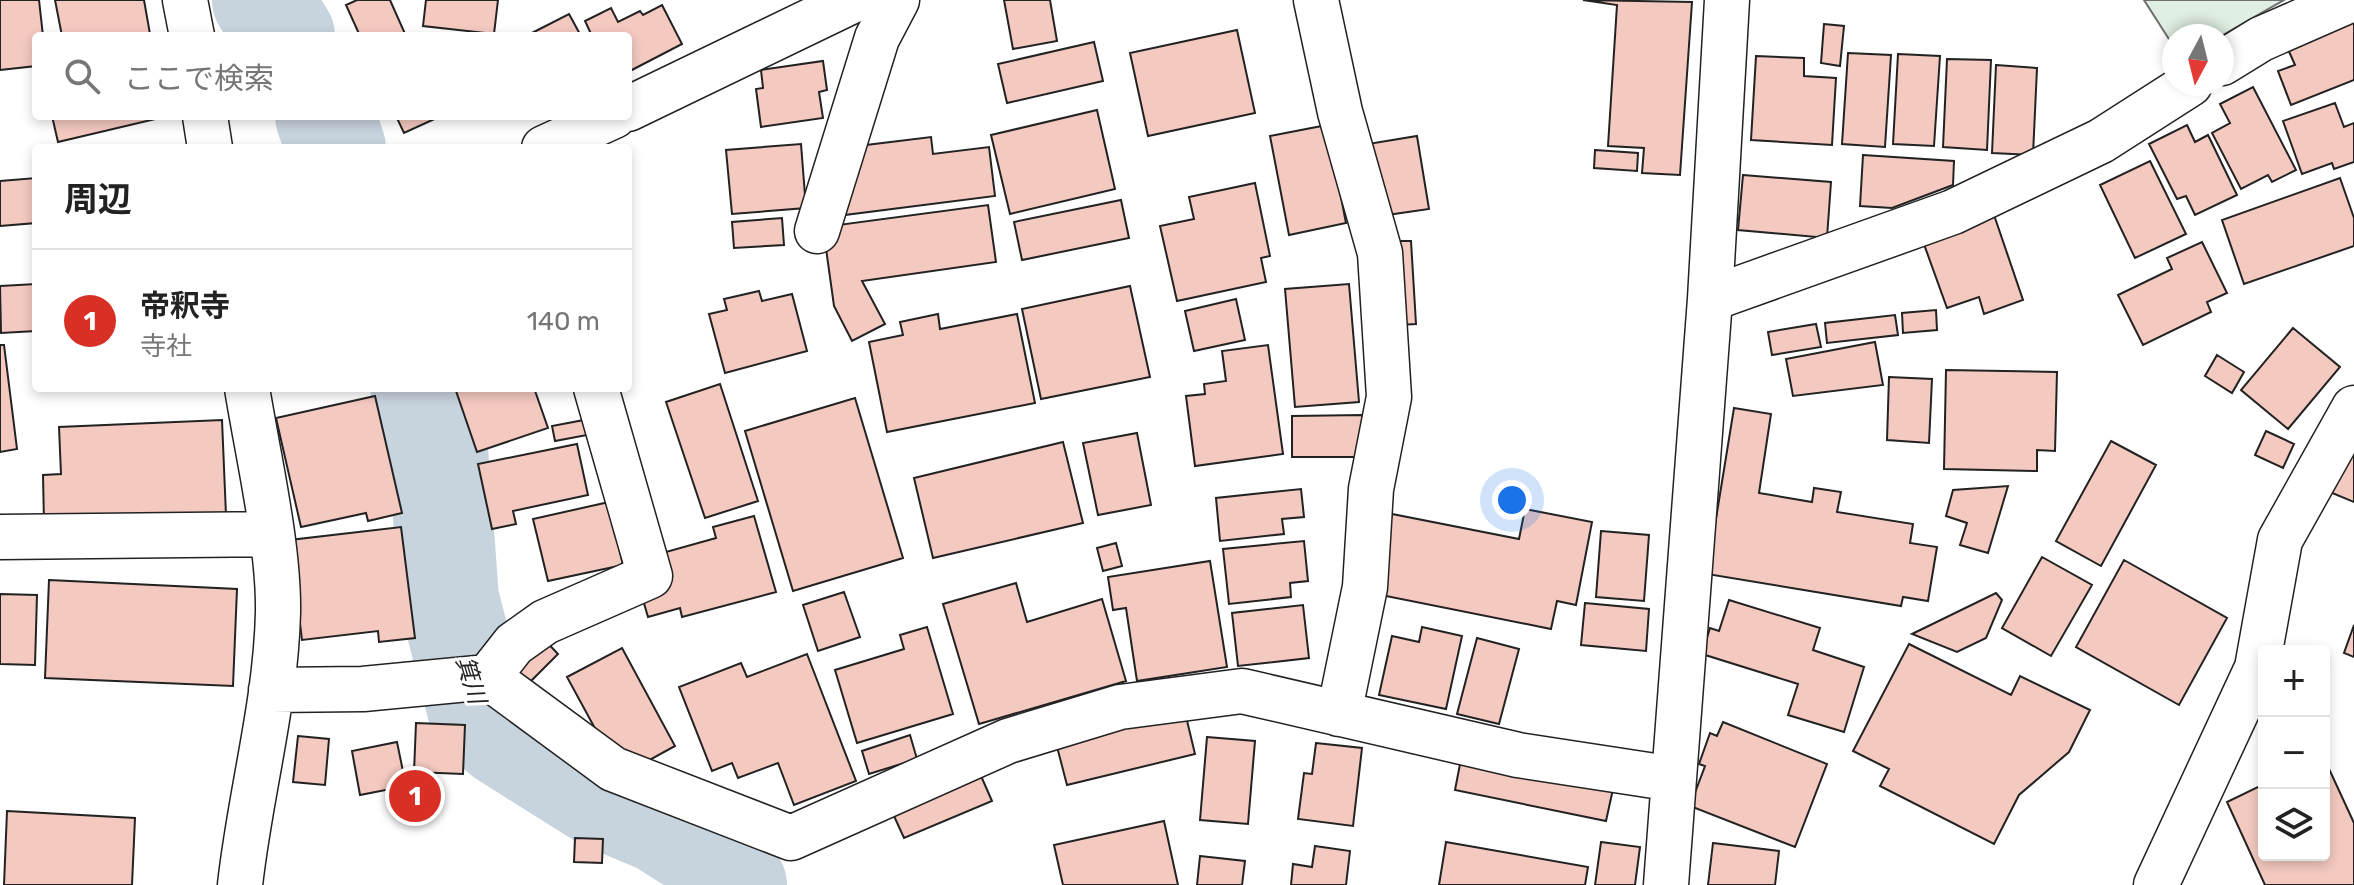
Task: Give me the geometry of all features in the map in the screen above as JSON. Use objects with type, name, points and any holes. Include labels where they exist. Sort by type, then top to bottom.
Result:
[{"type":"street","points":[[185,0],[191,32]]},
{"type":"street","points":[[632,107],[854,0]]},
{"type":"street","points":[[817,231],[877,38],[897,0]]},
{"type":"street","points":[[1316,0],[1340,112],[1380,253],[1389,397],[1371,489],[1365,587],[1339,714]]},
{"type":"street","points":[[1666,885],[1710,299],[1727,0]]},
{"type":"street","points":[[2234,56],[2261,39],[2350,0]]},
{"type":"street","points":[[1710,299],[1953,212],[2101,141],[2171,96]]},
{"type":"street","points":[[206,120],[209,144]]},
{"type":"street","points":[[240,885],[248,819],[271,690],[278,611],[270,534],[248,392]]},
{"type":"street","points":[[271,690],[435,685],[485,678],[514,644],[545,622],[650,576],[597,392]]},
{"type":"street","points":[[2156,885],[2257,668],[2280,540],[2354,408]]},
{"type":"street","points":[[0,537],[270,534]]},
{"type":"street","points":[[485,678],[613,769],[791,838],[1008,741],[1120,707],[1242,691],[1518,755],[1674,779]]},
{"type":"green space","points":[[2144,0],[2284,0],[2234,29],[2234,24],[2162,24],[2162,28]]},
{"type":"building","points":[[0,0],[39,0],[43,32],[32,32],[32,66],[0,70]]},
{"type":"building","points":[[55,0],[144,0],[150,32],[61,32]]},
{"type":"building","points":[[357,0],[390,0],[404,32],[358,32],[346,5]]},
{"type":"building","points":[[426,0],[498,0],[494,32],[423,26]]},
{"type":"building","points":[[1004,0],[1050,0],[1057,41],[1013,49]]},
{"type":"building","points":[[1583,0],[1692,2],[1680,175],[1642,173],[1644,148],[1608,146],[1617,5]]},
{"type":"building","points":[[662,5],[682,44],[632,70],[632,32],[590,32],[585,21],[611,8],[618,22],[640,11],[643,15]]},
{"type":"building","points":[[569,14],[579,32],[534,32]]},
{"type":"building","points":[[2354,21],[2354,80],[2291,105],[2278,71],[2295,65],[2287,47]]},
{"type":"building","points":[[1824,24],[1844,26],[1840,66],[1821,63]]},
{"type":"building","points":[[1237,30],[1255,113],[1148,136],[1130,53]]},
{"type":"building","points":[[1094,42],[1103,81],[1007,103],[998,64]]},
{"type":"building","points":[[1848,53],[1891,55],[1885,147],[1842,144]]},
{"type":"building","points":[[1898,54],[1940,56],[1934,146],[1893,144]]},
{"type":"building","points":[[1756,56],[1804,58],[1804,76],[1836,78],[1832,145],[1751,140]]},
{"type":"building","points":[[1947,59],[1991,60],[1987,150],[1943,147]]},
{"type":"building","points":[[823,61],[827,90],[819,92],[823,118],[761,127],[756,89],[763,88],[761,70]]},
{"type":"building","points":[[1996,65],[2037,68],[2033,155],[1992,153]]},
{"type":"building","points":[[2253,87],[2296,170],[2272,182],[2268,175],[2241,189],[2212,133],[2230,123],[2220,104]]},
{"type":"building","points":[[2335,103],[2344,127],[2354,123],[2354,162],[2334,169],[2332,163],[2302,174],[2283,121]]},
{"type":"building","points":[[1097,110],[1115,189],[1010,214],[991,135]]},
{"type":"building","points":[[53,120],[151,120],[58,142]]},
{"type":"building","points":[[398,120],[432,120],[404,133]]},
{"type":"building","points":[[1327,125],[1346,223],[1289,235],[1270,136]]},
{"type":"building","points":[[2187,125],[2195,142],[2208,135],[2237,195],[2195,215],[2186,196],[2177,199],[2149,144]]},
{"type":"building","points":[[1417,136],[1429,209],[1380,216],[1368,144]]},
{"type":"building","points":[[931,137],[933,154],[989,147],[995,196],[829,217],[850,147]]},
{"type":"building","points":[[801,144],[806,208],[732,214],[726,150]]},
{"type":"building","points":[[1595,150],[1638,153],[1637,171],[1594,168]]},
{"type":"building","points":[[1863,155],[1954,161],[1953,185],[1892,208],[1860,206]]},
{"type":"building","points":[[2150,161],[2186,234],[2135,258],[2100,185]]},
{"type":"building","points":[[1743,175],[1831,182],[1827,238],[1738,230]]},
{"type":"building","points":[[32,178],[32,223],[0,226],[0,181]]},
{"type":"building","points":[[2340,178],[2354,218],[2354,246],[2244,284],[2222,220]]},
{"type":"building","points":[[1255,183],[1270,256],[1261,258],[1266,282],[1177,301],[1160,226],[1194,219],[1189,197]]},
{"type":"building","points":[[1121,200],[1129,238],[1022,260],[1014,222]]},
{"type":"building","points":[[988,205],[996,262],[862,281],[885,324],[852,341],[834,306],[823,227]]},
{"type":"building","points":[[1993,212],[2023,300],[1984,314],[1979,297],[1947,308],[1921,236]]},
{"type":"building","points":[[782,218],[784,245],[734,248],[732,222]]},
{"type":"building","points":[[1394,241],[1411,241],[1416,324],[1398,325]]},
{"type":"building","points":[[2202,242],[2227,293],[2207,302],[2211,312],[2143,345],[2118,295],[2172,269],[2167,258]]},
{"type":"building","points":[[32,284],[32,331],[1,333],[0,286]]},
{"type":"building","points":[[1349,284],[1359,402],[1295,407],[1285,289]]},
{"type":"building","points":[[1130,286],[1150,377],[1041,399],[1022,309]]},
{"type":"building","points":[[759,291],[762,301],[792,294],[807,351],[725,373],[709,314],[727,310],[724,299]]},
{"type":"building","points":[[1236,299],[1245,340],[1194,351],[1185,311]]},
{"type":"building","points":[[1936,310],[1937,330],[1903,333],[1902,313]]},
{"type":"building","points":[[938,314],[940,329],[1017,314],[1035,403],[887,432],[869,342],[903,335],[900,322]]},
{"type":"building","points":[[1895,315],[1898,335],[1827,343],[1825,323]]},
{"type":"building","points":[[1816,324],[1821,347],[1772,355],[1768,332]]},
{"type":"building","points":[[2293,328],[2340,367],[2288,429],[2241,390]]},
{"type":"building","points":[[1875,342],[1883,385],[1793,396],[1786,359]]},
{"type":"building","points":[[0,345],[4,345],[17,449],[0,452]]},
{"type":"building","points":[[1268,345],[1283,454],[1195,466],[1186,396],[1205,394],[1204,384],[1226,381],[1222,351]]},
{"type":"building","points":[[2217,355],[2244,372],[2232,393],[2205,376]]},
{"type":"building","points":[[1946,370],[2057,372],[2055,451],[2037,450],[2037,471],[1944,469]]},
{"type":"building","points":[[1889,377],[1932,379],[1929,443],[1887,440]]},
{"type":"building","points":[[720,384],[758,501],[705,518],[666,402]]},
{"type":"building","points":[[456,392],[535,392],[548,428],[477,452]]},
{"type":"building","points":[[375,396],[402,513],[368,521],[366,513],[301,527],[276,418]]},
{"type":"building","points":[[855,398],[903,558],[793,591],[745,431]]},
{"type":"building","points":[[1734,408],[1771,414],[1759,493],[1812,502],[1814,488],[1841,492],[1837,512],[1913,524],[1910,543],[1937,547],[1928,601],[1903,597],[1901,606],[1707,574]]},
{"type":"building","points":[[1362,415],[1363,457],[1292,457],[1292,416]]},
{"type":"building","points":[[222,420],[226,515],[44,523],[43,475],[61,474],[59,427]]},
{"type":"building","points":[[584,420],[587,435],[555,441],[552,426]]},
{"type":"building","points":[[2266,431],[2294,444],[2283,468],[2255,455]]},
{"type":"building","points":[[1137,433],[1151,505],[1098,515],[1083,443]]},
{"type":"building","points":[[2111,441],[2156,465],[2101,566],[2056,541]]},
{"type":"building","points":[[1063,442],[1083,523],[933,558],[914,478]]},
{"type":"building","points":[[577,444],[588,495],[513,511],[516,524],[492,529],[478,464]]},
{"type":"building","points":[[2354,453],[2354,502],[2325,490]]},
{"type":"building","points":[[2008,486],[1988,553],[1960,545],[1967,523],[1946,516],[1953,490]]},
{"type":"building","points":[[1301,489],[1304,517],[1282,519],[1284,534],[1220,541],[1216,498]]},
{"type":"building","points":[[609,502],[623,565],[548,581],[533,519]]},
{"type":"building","points":[[1525,509],[1592,522],[1576,605],[1557,601],[1551,629],[1376,594],[1392,514],[1519,539]]},
{"type":"building","points":[[754,516],[776,592],[682,617],[680,608],[648,617],[639,586],[655,555],[716,538],[713,527]]},
{"type":"building","points":[[401,527],[415,638],[379,642],[378,631],[302,640],[290,540]]},
{"type":"building","points":[[1601,531],[1649,535],[1644,601],[1596,597]]},
{"type":"building","points":[[1304,541],[1308,581],[1290,583],[1291,597],[1229,604],[1223,549]]},
{"type":"building","points":[[1116,543],[1122,566],[1103,571],[1097,548]]},
{"type":"building","points":[[2042,557],[2092,585],[2051,656],[2002,628]]},
{"type":"building","points":[[2124,560],[2227,618],[2179,705],[2076,647]]},
{"type":"building","points":[[1210,561],[1227,667],[1137,681],[1126,608],[1113,610],[1108,577]]},
{"type":"building","points":[[49,580],[237,589],[233,686],[45,678]]},
{"type":"building","points":[[1016,583],[1027,622],[1102,599],[1126,681],[979,724],[943,604]]},
{"type":"building","points":[[844,592],[860,637],[818,651],[803,605]]},
{"type":"building","points":[[1996,593],[2002,600],[1986,638],[1957,652],[1912,634]]},
{"type":"building","points":[[0,594],[37,595],[35,665],[0,664]]},
{"type":"building","points":[[1729,600],[1820,628],[1813,650],[1864,667],[1844,732],[1788,715],[1798,684],[1702,654],[1710,628],[1719,631]]},
{"type":"building","points":[[1585,603],[1649,609],[1646,651],[1581,645]]},
{"type":"building","points":[[1303,605],[1309,658],[1238,666],[1232,613]]},
{"type":"building","points":[[2354,625],[2354,657],[2344,653]]},
{"type":"building","points":[[927,627],[953,714],[857,743],[835,670],[904,649],[900,635]]},
{"type":"building","points":[[1422,627],[1462,636],[1446,709],[1379,695],[1392,636],[1419,642]]},
{"type":"building","points":[[539,634],[558,654],[523,689],[503,670]]},
{"type":"building","points":[[1477,638],[1519,649],[1499,724],[1457,714]]},
{"type":"building","points":[[1909,644],[2011,695],[2020,676],[2090,710],[2069,752],[2019,795],[1994,844],[1880,786],[1889,769],[1853,751]]},
{"type":"building","points":[[622,648],[675,746],[646,762],[604,745],[567,677]]},
{"type":"building","points":[[807,654],[856,781],[794,805],[778,763],[738,778],[732,763],[712,771],[679,687],[741,663],[747,677]]},
{"type":"building","points":[[1184,708],[1195,754],[1067,785],[1055,739]]},
{"type":"building","points":[[1723,722],[1827,764],[1795,847],[1690,806],[1705,766],[1699,764],[1710,733],[1717,736]]},
{"type":"building","points":[[416,723],[465,725],[463,774],[414,772]]},
{"type":"building","points":[[910,735],[917,759],[869,774],[862,751]]},
{"type":"building","points":[[298,736],[329,739],[325,785],[293,782]]},
{"type":"building","points":[[1207,737],[1255,741],[1248,824],[1200,820]]},
{"type":"building","points":[[397,742],[406,786],[360,795],[352,751]]},
{"type":"building","points":[[1316,743],[1362,748],[1353,826],[1298,819],[1304,773],[1312,774]]},
{"type":"building","points":[[1461,759],[1613,789],[1606,821],[1455,790]]},
{"type":"building","points":[[978,769],[992,801],[904,838],[889,805]]},
{"type":"building","points":[[2330,771],[2354,823],[2354,885],[2265,885],[2227,802],[2258,787],[2258,861],[2330,861]]},
{"type":"building","points":[[7,811],[135,818],[132,885],[4,885]]},
{"type":"building","points":[[1164,821],[1178,885],[1063,885],[1054,845]]},
{"type":"building","points":[[575,838],[603,839],[602,863],[574,862]]},
{"type":"building","points":[[1446,842],[1588,867],[1585,885],[1439,885]]},
{"type":"building","points":[[1601,842],[1640,847],[1635,885],[1595,885]]},
{"type":"building","points":[[1713,843],[1779,851],[1775,885],[1708,885]]},
{"type":"building","points":[[1315,846],[1350,851],[1346,885],[1291,885],[1293,864],[1312,867]]},
{"type":"building","points":[[1200,856],[1245,861],[1242,885],[1197,885]]},
{"type":"waterway","name":"箕川","points":[[262,0],[282,32]]},
{"type":"waterway","name":"箕川","points":[[326,120],[335,144]]},
{"type":"waterway","name":"箕川","points":[[421,392],[437,436],[449,599],[477,708],[502,736],[602,799],[661,824],[716,859],[737,885]]},
{"type":"place","name":"帝釈寺","points":[[415,796]]}]
